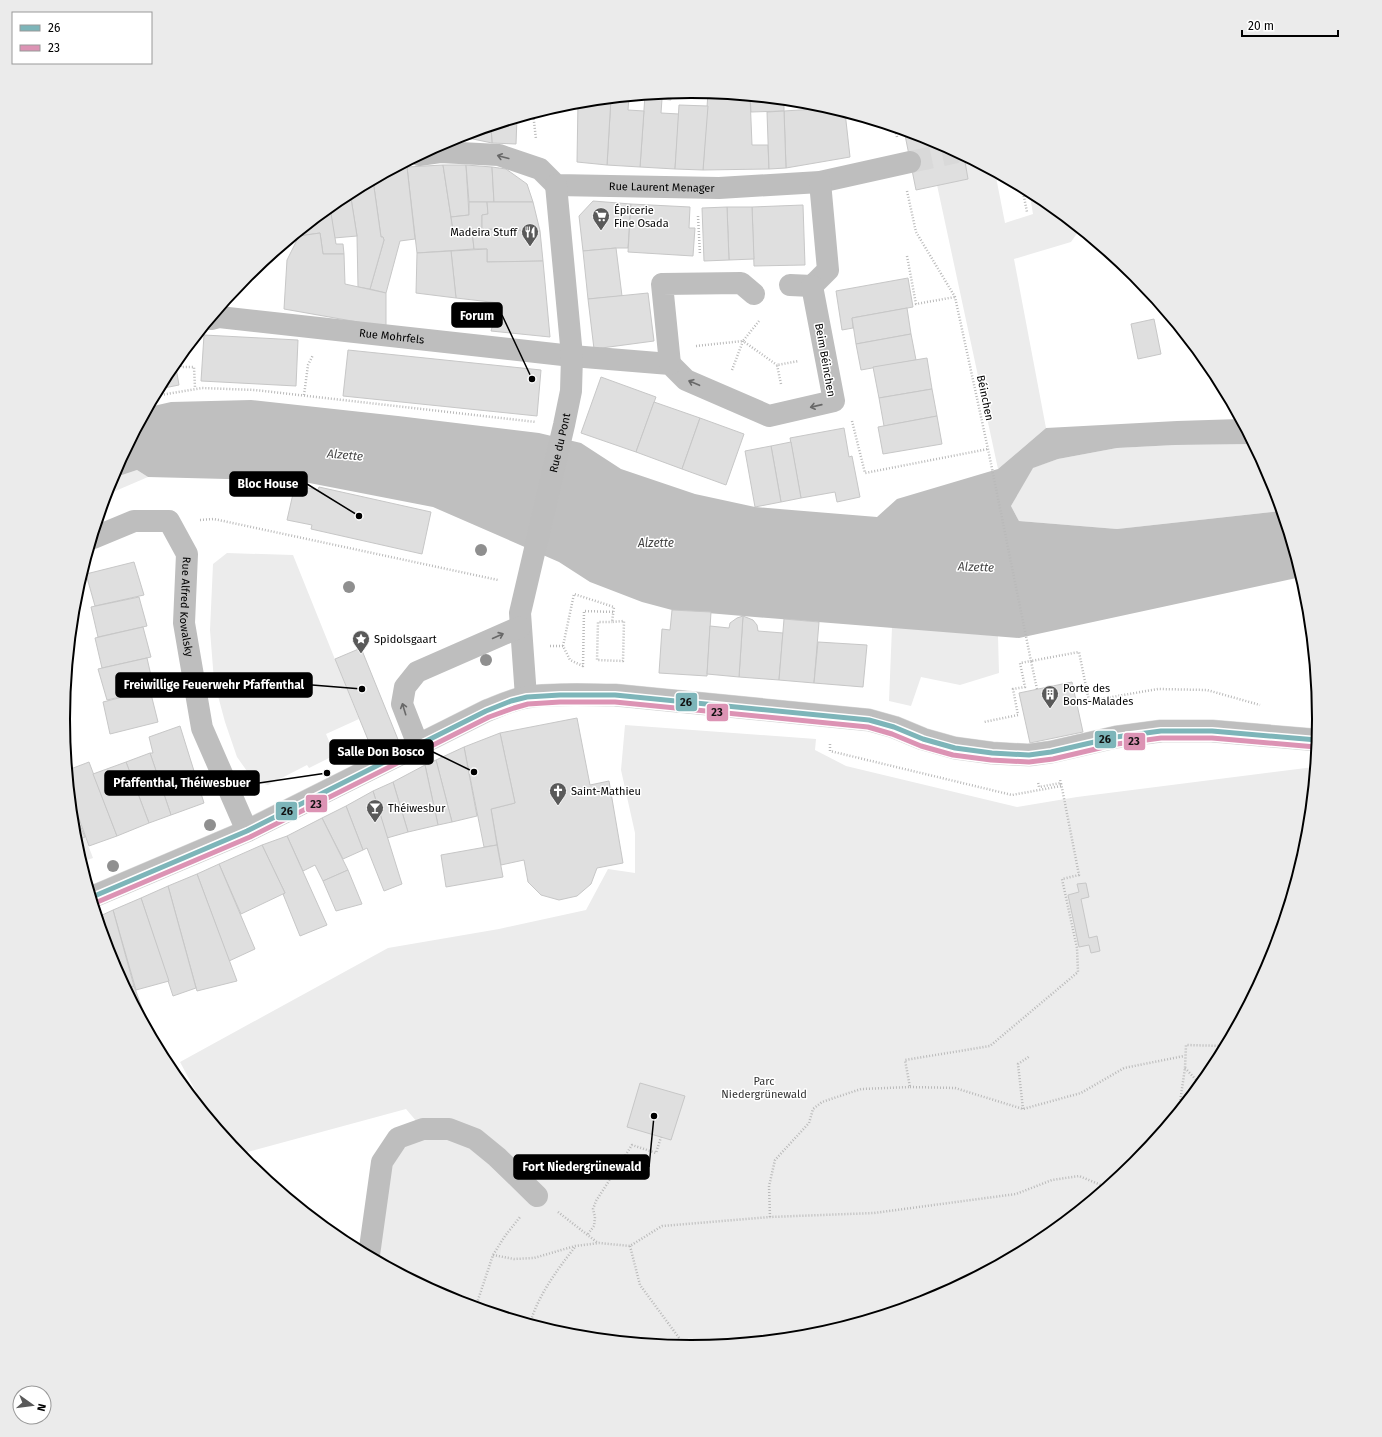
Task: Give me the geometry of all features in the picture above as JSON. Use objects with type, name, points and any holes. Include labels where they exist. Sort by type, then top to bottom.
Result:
[{"type":"street","points":[[437,152],[499,155],[540,169],[556,185]]},
{"type":"street","name":"Rue Laurent Menager","points":[[556,185],[719,188],[820,182],[906,163]]},
{"type":"street","points":[[790,285],[812,286],[828,270],[820,182]]},
{"type":"street","name":"Rue du Pont","points":[[526,697],[520,613],[531,559],[563,431],[571,391],[572,356],[556,185]]},
{"type":"street","points":[[572,356],[670,356],[662,284],[741,283],[754,294]]},
{"type":"street","name":"Beim Béinchen","points":[[670,356],[686,380],[769,416],[834,401],[812,286]]},
{"type":"street","name":"Rue Mohrfels","points":[[217,317],[572,356]]},
{"type":"street","points":[[98,536],[134,521],[169,521]]},
{"type":"street","name":"Rue Alfred Kowalsky","points":[[169,521],[188,554],[184,623],[202,728],[247,831]]},
{"type":"street","points":[[418,745],[402,704],[405,687],[417,672],[521,637]]},
{"type":"street","points":[[96,895],[247,831],[486,711],[526,697],[615,695],[869,720],[894,727],[923,739],[956,748],[992,753],[1029,755],[1051,752],[1116,737],[1161,731],[1212,731],[1311,740]]},
{"type":"street","points":[[370,1250],[382,1162],[398,1138],[423,1129],[449,1129],[474,1139],[497,1157],[537,1196]]},
{"type":"path","name":"Béinchen","points":[[906,163],[916,232],[955,297],[1037,689]]},
{"type":"path","points":[[1023,194],[1027,212]]},
{"type":"path","points":[[698,228],[700,260]]},
{"type":"path","points":[[907,256],[916,304],[955,297]]},
{"type":"path","points":[[723,396],[743,341],[762,319]]},
{"type":"path","points":[[670,356],[743,341],[778,366],[787,412]]},
{"type":"path","points":[[778,366],[825,356]]},
{"type":"path","points":[[304,395],[308,364]]},
{"type":"path","points":[[181,365],[194,367],[195,388]]},
{"type":"path","points":[[161,395],[195,388],[255,390],[304,395],[563,431]]},
{"type":"path","points":[[834,401],[854,422],[865,473],[988,449]]},
{"type":"path","points":[[169,521],[214,519],[526,586]]},
{"type":"path","points":[[612,622],[614,612],[614,607],[574,594],[563,646],[570,660],[583,666],[584,611],[614,612]]},
{"type":"path","points":[[624,621],[623,662],[597,660],[598,622],[612,622],[624,621]]},
{"type":"path","points":[[521,637],[563,646]]},
{"type":"path","points":[[1018,715],[1013,690],[1025,687],[1020,663],[1079,652],[1089,702]]},
{"type":"path","points":[[982,723],[1024,714]]},
{"type":"path","points":[[910,1087],[905,1060],[990,1046],[1078,972],[1077,948],[1062,879],[1079,875],[1061,784],[1039,787],[1038,778]]},
{"type":"path","points":[[1180,1102],[1185,1068],[1184,1056],[1186,1045],[1218,1046]]},
{"type":"path","points":[[1023,1109],[1018,1064],[1030,1056]]},
{"type":"path","points":[[770,1217],[769,1186],[775,1160],[809,1123],[813,1110],[822,1102],[861,1089],[910,1087],[955,1088],[1023,1109],[1081,1093],[1124,1068],[1184,1056]]},
{"type":"path","points":[[1185,1068],[1196,1080]]},
{"type":"path","points":[[588,1234],[594,1226],[595,1217],[593,1209],[596,1200],[632,1146],[656,1153],[661,1137]]},
{"type":"path","points":[[493,1255],[514,1259],[534,1258],[575,1246],[599,1244],[630,1246],[662,1226],[770,1217],[874,1213],[1016,1194],[1052,1180],[1079,1176],[1100,1185]]},
{"type":"path","points":[[477,1302],[493,1255],[504,1236],[537,1196],[599,1244]]},
{"type":"path","points":[[532,1318],[550,1278],[575,1246]]},
{"type":"path","points":[[630,1246],[640,1284],[680,1339]]},
{"type":"green space","points":[[965,162],[996,178],[1005,223],[1033,214],[1030,199],[1077,233],[1071,242],[1014,259],[1046,428],[998,469],[937,185],[968,179]]},
{"type":"green space","points":[[1248,444],[1265,481],[1276,512],[1117,529],[1019,521],[1011,506],[1032,468],[1058,459],[1117,448],[1175,445]]},
{"type":"green space","points":[[137,470],[148,477],[113,492],[119,476]]},
{"type":"green space","points":[[227,553],[293,555],[359,719],[326,734],[335,755],[309,768],[307,765],[268,785],[257,782],[249,774],[237,757],[225,722],[214,681],[210,630],[213,564]]},
{"type":"green space","points":[[892,627],[998,636],[999,673],[960,685],[921,677],[911,706],[889,701]]},
{"type":"green space","name":"Parc Niedergrünewald","points":[[625,725],[816,739],[815,750],[846,766],[1017,807],[1077,797],[1310,767],[1307,800],[1291,879],[1265,956],[1248,993],[1229,1029],[1184,1097],[1130,1158],[1069,1211],[1036,1235],[966,1275],[929,1292],[891,1307],[812,1328],[732,1338],[691,1340],[610,1334],[570,1328],[530,1318],[491,1307],[453,1292],[380,1256],[370,1250],[382,1162],[423,1129],[406,1109],[247,1152],[200,1100],[180,1062],[388,948],[499,929],[586,910],[608,869],[635,873],[635,833],[621,770]]},
{"type":"green space","points":[[85,837],[93,858],[87,860],[82,838]]},
{"type":"water","name":"Alzette","points":[[251,400],[539,433],[581,443],[621,469],[695,494],[755,507],[877,517],[897,499],[998,469],[1046,428],[1235,419],[1248,444],[1175,445],[1117,448],[1058,459],[1033,468],[1011,506],[1019,521],[1117,529],[1276,512],[1296,578],[1019,638],[672,610],[642,602],[590,582],[559,562],[433,507],[299,481],[148,477],[137,470],[119,476],[154,406],[171,402]]},
{"type":"building","points":[[671,98],[671,100],[662,99],[661,113],[679,114],[675,169],[640,167],[645,100]]},
{"type":"building","points":[[708,98],[750,101],[752,145],[768,145],[769,169],[703,170]]},
{"type":"building","points":[[629,101],[628,110],[644,111],[640,167],[607,165],[611,103]]},
{"type":"building","points":[[750,101],[784,105],[784,111],[751,112]]},
{"type":"building","points":[[611,103],[607,165],[577,162],[578,108]]},
{"type":"building","points":[[679,105],[708,106],[703,170],[675,169]]},
{"type":"building","points":[[813,109],[846,117],[850,157],[786,168],[784,111]]},
{"type":"building","points":[[784,111],[786,168],[769,169],[767,112]]},
{"type":"building","points":[[517,123],[516,144],[492,143],[491,130]]},
{"type":"building","points":[[491,130],[492,143],[473,139],[473,137]]},
{"type":"building","points":[[905,136],[965,162],[968,179],[916,190]]},
{"type":"building","points":[[443,165],[453,230],[472,230],[474,249],[417,253],[407,167]]},
{"type":"building","points":[[443,165],[466,165],[469,215],[451,217]]},
{"type":"building","points":[[466,165],[492,167],[494,202],[469,202]]},
{"type":"building","points":[[407,167],[415,239],[400,241],[386,293],[370,289],[384,240],[383,237],[381,237],[374,185]]},
{"type":"building","points":[[492,167],[506,169],[527,184],[533,202],[494,202]]},
{"type":"building","points":[[374,185],[381,237],[383,237],[384,240],[370,289],[358,287],[357,236],[351,199]]},
{"type":"building","points":[[351,199],[357,236],[334,238],[331,213]]},
{"type":"building","points":[[593,201],[631,204],[628,248],[583,251],[579,216]]},
{"type":"building","points":[[469,202],[487,202],[488,214],[482,215],[482,229],[453,230],[451,217],[469,215]]},
{"type":"building","points":[[487,202],[533,202],[540,231],[482,229],[482,215],[488,214]]},
{"type":"building","points":[[631,204],[690,207],[689,228],[695,228],[693,256],[628,252]]},
{"type":"building","points":[[803,205],[805,265],[754,266],[752,207]]},
{"type":"building","points":[[727,207],[752,207],[754,259],[729,260]]},
{"type":"building","points":[[727,207],[729,260],[704,261],[702,208]]},
{"type":"building","points":[[331,213],[336,244],[343,244],[344,254],[323,254],[320,233],[302,236]]},
{"type":"building","points":[[472,230],[540,231],[543,261],[487,262],[487,249],[474,249]]},
{"type":"building","points":[[320,233],[323,254],[344,254],[345,284],[386,293],[386,327],[284,309],[287,260],[298,239],[302,236]]},
{"type":"building","points":[[616,248],[622,296],[588,299],[583,251]]},
{"type":"building","points":[[487,249],[487,262],[543,261],[550,337],[491,331],[499,303],[456,298],[451,251]]},
{"type":"building","points":[[451,251],[456,298],[416,293],[417,253]]},
{"type":"building","points":[[908,278],[913,307],[852,318],[853,328],[842,330],[836,291]]},
{"type":"building","points":[[648,293],[654,341],[594,349],[588,299]]},
{"type":"building","points":[[907,308],[911,334],[856,344],[852,318]]},
{"type":"building","points":[[1154,319],[1161,354],[1138,359],[1131,324]]},
{"type":"building","points":[[911,334],[916,360],[861,370],[856,344]]},
{"type":"building","points":[[204,335],[298,340],[296,386],[201,381]]},
{"type":"building","points":[[348,350],[541,370],[537,416],[343,396]]},
{"type":"building","points":[[927,358],[932,389],[879,398],[873,367]]},
{"type":"building","points":[[177,371],[179,385],[166,388]]},
{"type":"building","points":[[601,377],[656,397],[636,452],[581,433]]},
{"type":"building","points":[[932,389],[937,416],[884,426],[879,398]]},
{"type":"building","points":[[654,402],[700,418],[682,469],[636,452]]},
{"type":"building","points":[[937,416],[942,444],[883,454],[878,427]]},
{"type":"building","points":[[700,418],[744,434],[726,485],[682,469]]},
{"type":"building","points":[[844,428],[849,457],[852,456],[860,497],[837,502],[835,492],[801,498],[790,438]]},
{"type":"building","points":[[791,442],[801,498],[781,502],[771,446]]},
{"type":"building","points":[[771,446],[781,502],[755,507],[745,451]]},
{"type":"building","points":[[295,485],[318,490],[319,487],[431,512],[422,554],[311,529],[312,525],[287,520]]},
{"type":"building","points":[[134,562],[144,595],[95,606],[87,577],[87,574]]},
{"type":"building","points":[[139,597],[147,626],[98,637],[91,607]]},
{"type":"building","points":[[672,610],[711,612],[707,676],[659,673],[662,629],[670,630]]},
{"type":"building","points":[[743,616],[753,620],[757,625],[758,631],[783,633],[779,680],[739,677]]},
{"type":"building","points":[[743,616],[739,677],[707,674],[710,626],[729,628],[730,623]]},
{"type":"building","points":[[784,619],[819,622],[814,683],[779,680]]},
{"type":"building","points":[[143,627],[151,657],[102,668],[95,638]]},
{"type":"building","points":[[818,642],[867,645],[863,687],[814,683]]},
{"type":"building","points":[[361,648],[399,742],[373,752],[335,659]]},
{"type":"building","points":[[147,658],[154,689],[107,700],[98,669]]},
{"type":"building","name":"Porte des Bons-Malades","points":[[1072,682],[1083,732],[1030,743],[1019,693]]},
{"type":"building","points":[[150,690],[158,722],[110,734],[103,702]]},
{"type":"building","name":"Saint-Mathieu","points":[[577,718],[590,785],[609,781],[623,863],[597,868],[591,884],[577,896],[559,900],[541,895],[528,882],[524,860],[501,865],[491,809],[515,803],[500,733]]},
{"type":"building","points":[[180,726],[204,803],[171,815],[150,753],[153,753],[149,737]]},
{"type":"building","points":[[500,733],[515,803],[491,809],[497,845],[484,847],[464,747]]},
{"type":"building","points":[[464,747],[477,816],[452,822],[436,760]]},
{"type":"building","points":[[150,753],[171,815],[149,823],[126,762]]},
{"type":"building","points":[[436,760],[452,822],[438,825],[425,765]]},
{"type":"building","points":[[89,762],[117,836],[89,846],[78,815],[72,769]]},
{"type":"building","points":[[126,762],[149,823],[117,836],[93,774]]},
{"type":"building","points":[[425,765],[438,825],[408,832],[393,782]]},
{"type":"building","points":[[393,782],[408,832],[387,838],[373,791]]},
{"type":"building","points":[[373,791],[402,884],[384,891],[367,848],[363,850],[346,806]]},
{"type":"building","points":[[346,806],[363,850],[343,859],[322,818]]},
{"type":"building","points":[[322,818],[348,870],[323,881],[315,865],[303,871],[287,836]]},
{"type":"building","points":[[79,823],[85,837],[82,838]]},
{"type":"building","points":[[287,836],[327,925],[300,936],[283,894],[285,893],[262,845]]},
{"type":"building","points":[[262,845],[285,893],[241,914],[219,864]]},
{"type":"building","points":[[497,845],[503,877],[446,887],[441,855]]},
{"type":"building","points":[[219,864],[255,949],[229,961],[197,874]]},
{"type":"building","points":[[348,870],[362,904],[336,911],[323,881]]},
{"type":"building","points":[[197,874],[237,981],[197,991],[168,886]]},
{"type":"building","points":[[1086,883],[1089,897],[1081,899],[1089,938],[1097,936],[1100,951],[1091,953],[1089,945],[1079,947],[1068,895],[1079,892],[1077,884]]},
{"type":"building","points":[[168,886],[196,988],[173,996],[141,898]]},
{"type":"building","points":[[141,898],[169,981],[136,990],[113,910]]},
{"type":"building","points":[[113,910],[134,986],[131,987],[117,956],[102,915]]},
{"type":"building","points":[[134,986],[142,1009],[134,993],[131,987]]},
{"type":"building","points":[[640,1083],[685,1096],[671,1140],[627,1127]]},
{"type":"tunnel","points":[[910,162],[948,154]]},
{"type":"transit line","name":"26","points":[[96,895],[247,831],[486,711],[511,701],[527,697],[560,695],[615,695],[869,720],[894,727],[923,739],[955,748],[992,753],[1029,755],[1051,752],[1116,737],[1161,731],[1212,731],[1311,740]]},
{"type":"transit line","name":"23","points":[[98,902],[250,837],[489,717],[528,704],[560,702],[615,702],[868,727],[892,734],[921,746],[953,755],[991,760],[1029,762],[1053,759],[1117,744],[1161,738],[1212,738],[1311,747]]},
{"type":"place","name":"Épicerie Fine Osada","points":[[601,231]]},
{"type":"place","name":"Madeira Stuff","points":[[530,247]]},
{"type":"place","name":"Forum","points":[[532,379]]},
{"type":"place","name":"Bloc House","points":[[359,516]]},
{"type":"place","name":"Spidolsgaart","points":[[361,654]]},
{"type":"place","name":"Freiwillige Feuerwehr Pfaffenthal","points":[[362,689]]},
{"type":"place","name":"Porte des Bons-Malades","points":[[1050,709]]},
{"type":"place","name":"Salle Don Bosco","points":[[474,772]]},
{"type":"place","name":"Pfaffenthal, Théiwesbuer","points":[[327,773]]},
{"type":"place","name":"Saint-Mathieu","points":[[558,806]]},
{"type":"place","name":"Théiwesbur","points":[[375,823]]},
{"type":"place","name":"Fort Niedergrünewald","points":[[654,1116]]}]
